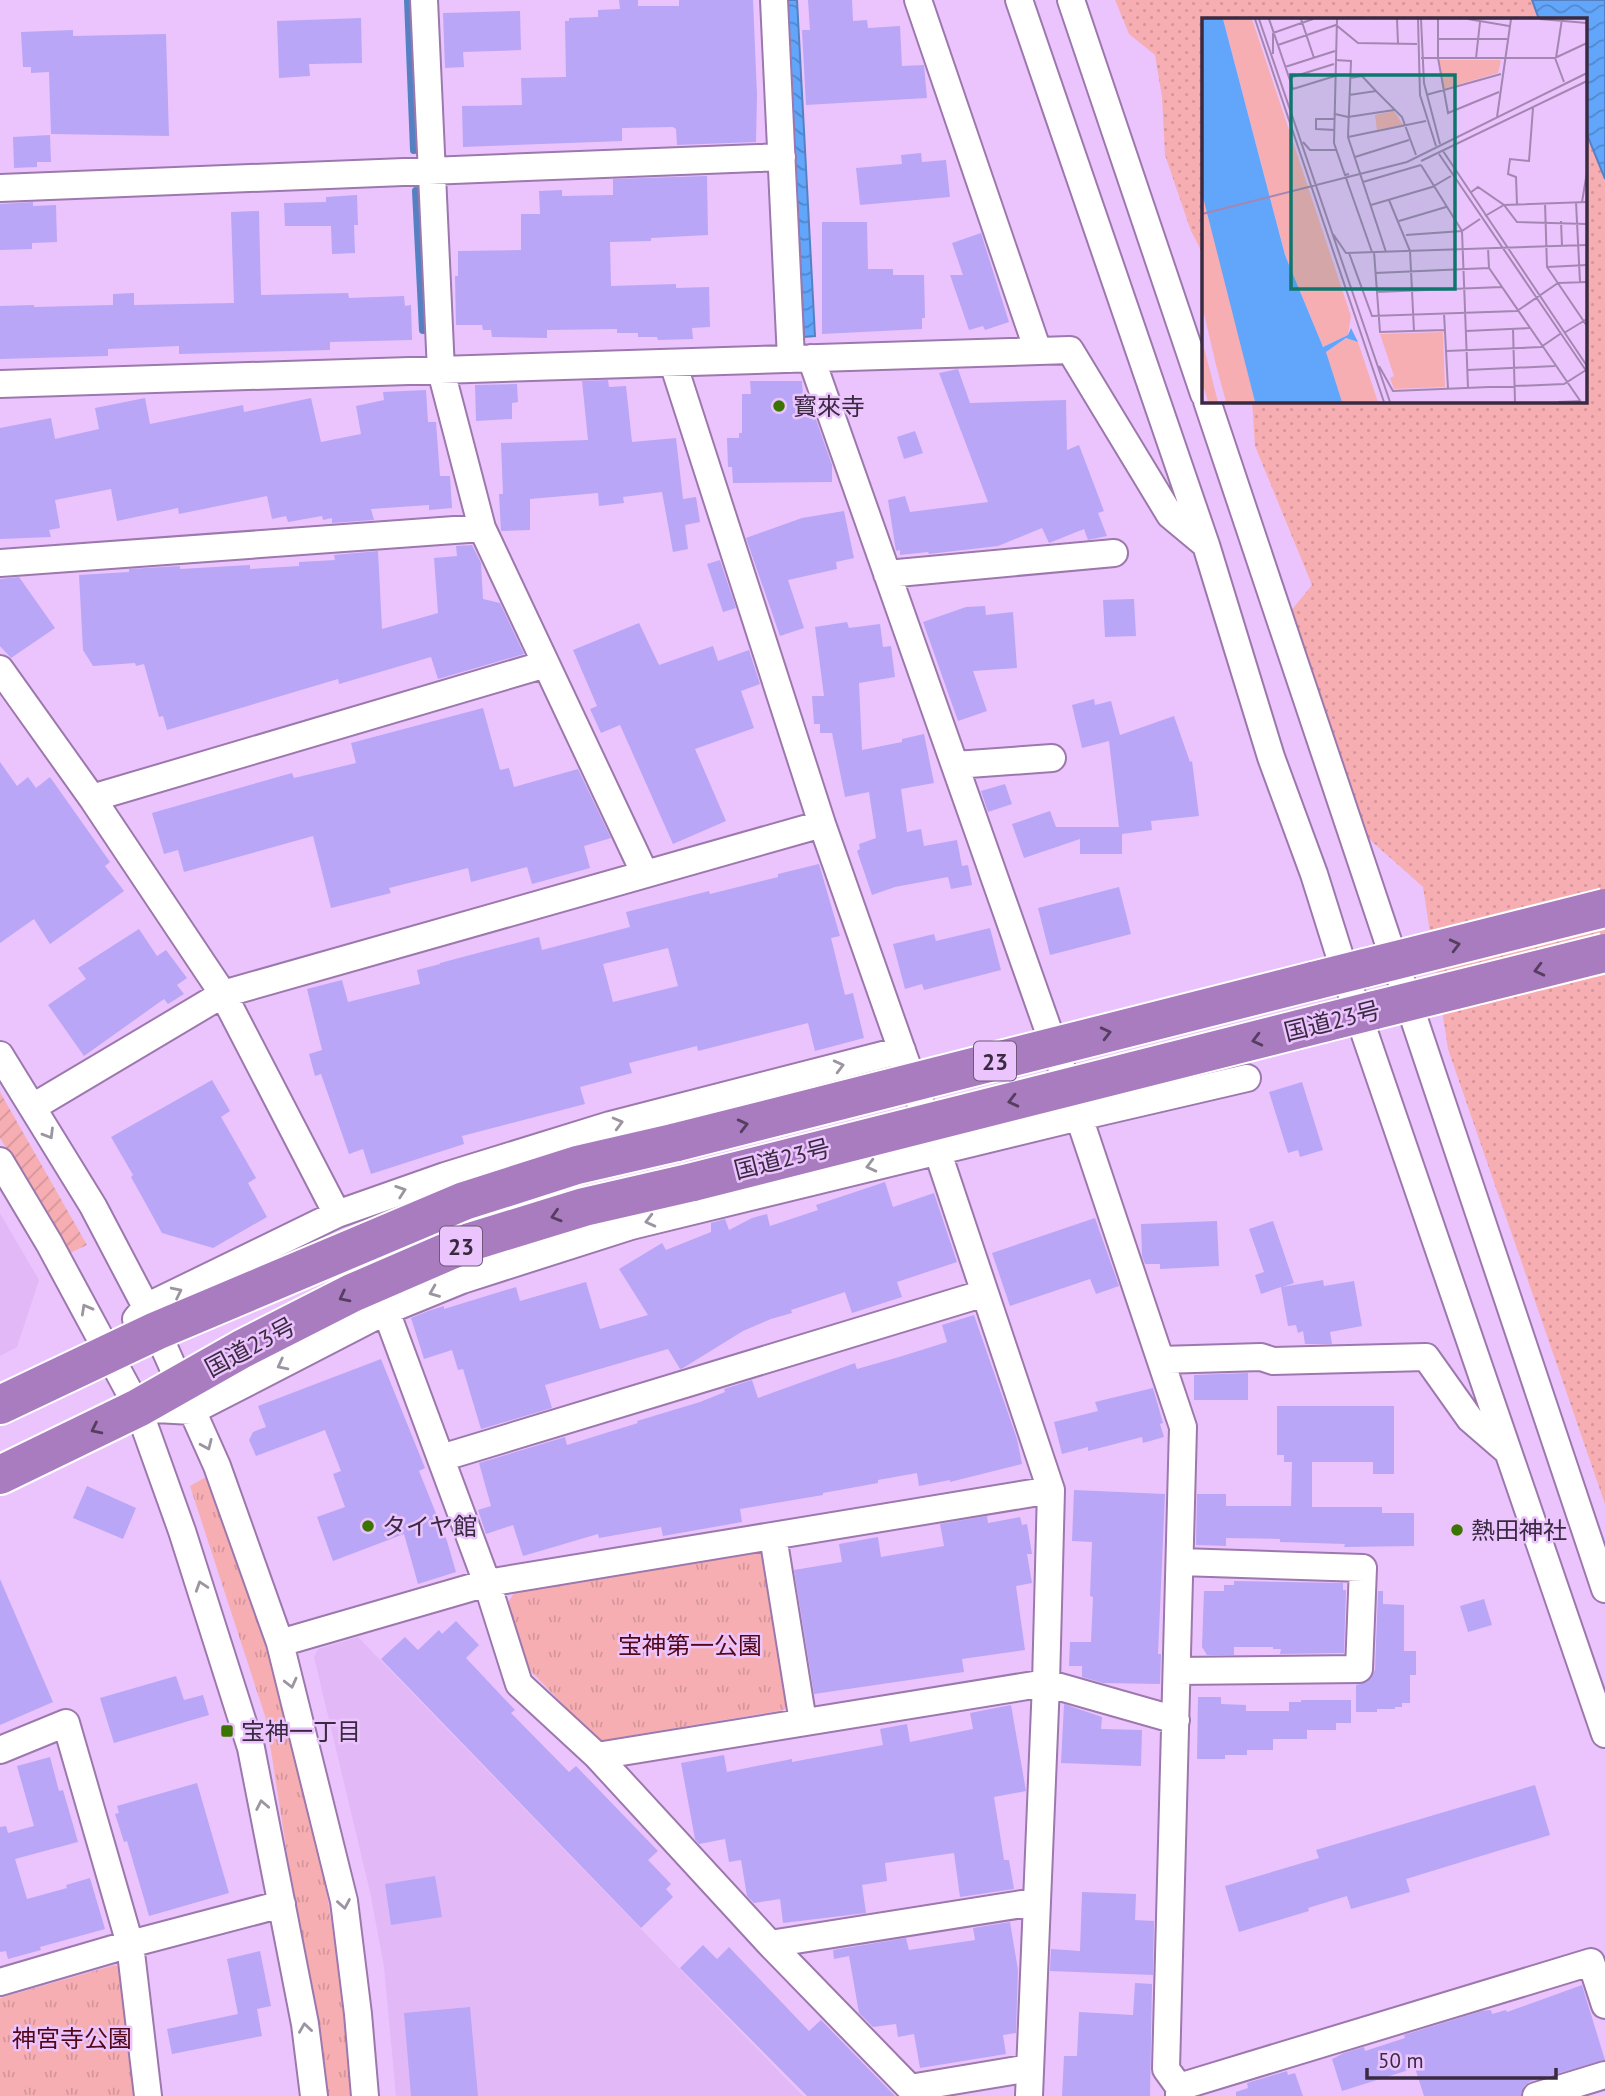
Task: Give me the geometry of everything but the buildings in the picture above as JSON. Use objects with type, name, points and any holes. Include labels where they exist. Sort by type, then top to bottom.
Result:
[{"type":"highway","name":"国道23号","points":[[0,1405],[110,1352],[151,1319],[464,1201],[577,1165],[1605,908]]},
{"type":"highway","name":"国道23号","points":[[0,1475],[138,1408],[186,1398],[242,1349],[352,1293],[470,1242],[584,1207],[1605,953]]},
{"type":"street","points":[[424,0],[441,371],[482,528],[645,874]]},
{"type":"street","points":[[774,0],[782,157],[801,359],[887,574],[1079,1117],[1184,1427],[1166,2069],[1179,2091],[1591,1962],[1605,2005]]},
{"type":"street","points":[[918,0],[1038,351]]},
{"type":"street","points":[[1019,0],[1206,545],[1271,757],[1314,874],[1352,1016],[1508,1452],[1605,1734]]},
{"type":"street","points":[[1071,0],[1202,388]]},
{"type":"street","points":[[0,188],[782,157]]},
{"type":"street","points":[[0,384],[1070,350],[1170,515],[1206,545]]},
{"type":"street","points":[[673,363],[822,824],[937,1150],[1051,1490],[1029,2096]]},
{"type":"street","points":[[1207,402],[1605,1589]]},
{"type":"street","points":[[0,563],[482,528]]},
{"type":"street","points":[[887,574],[1114,553]]},
{"type":"street","points":[[92,798],[546,664]]},
{"type":"street","points":[[0,669],[92,798],[223,994],[337,1214]]},
{"type":"street","points":[[955,765],[1052,758]]},
{"type":"street","points":[[33,1107],[223,994],[822,824]]},
{"type":"street","points":[[151,1319],[337,1214],[445,1175],[610,1125],[902,1050]]},
{"type":"street","points":[[0,1055],[93,1206],[151,1319],[217,1466],[280,1643],[344,1901],[365,2096]]},
{"type":"street","points":[[186,1398],[462,1280],[631,1226],[937,1150],[1247,1078]]},
{"type":"street","points":[[0,1161],[49,1242],[138,1408],[183,1531],[251,1748],[305,2024],[314,2096]]},
{"type":"street","points":[[440,1458],[985,1293]]},
{"type":"street","points":[[386,1311],[487,1583],[519,1684],[597,1756],[770,1944],[910,2088],[1030,2068]]},
{"type":"street","points":[[1161,1360],[1261,1357],[1273,1361],[1426,1357],[1470,1419],[1508,1452]]},
{"type":"street","points":[[280,1643],[487,1583],[1051,1490]]},
{"type":"street","points":[[773,1536],[803,1722]]},
{"type":"street","points":[[1177,1671],[1359,1669],[1363,1568],[1180,1562]]},
{"type":"street","points":[[597,1756],[1046,1683],[1175,1720]]},
{"type":"street","points":[[0,1751],[66,1723],[130,1944],[148,2096]]},
{"type":"street","points":[[770,1944],[1035,1902]]},
{"type":"street","points":[[0,1982],[282,1904]]},
{"type":"street","points":[[1536,2096],[1605,2075]]},
{"type":"shaded area","points":[[0,1213],[39,1280],[17,1347],[0,1356]]},
{"type":"shaded area","points":[[358,1637],[803,2096],[396,2096],[384,1967],[370,1892],[314,1657],[318,1649]]},
{"type":"green space","points":[[1115,0],[1532,0],[1539,18],[1202,18],[1202,252],[1191,231],[1165,155],[1162,97],[1155,55],[1129,34]]},
{"type":"green space","points":[[1588,137],[1605,179],[1605,1504],[1448,1049],[1423,887],[1368,838],[1341,773],[1290,612],[1312,585],[1255,446],[1252,402],[1588,402]]},
{"type":"green space","points":[[0,1092],[87,1245],[70,1253],[0,1138]]},
{"type":"green space","points":[[206,1477],[239,1560],[281,1689],[324,1875],[351,2046],[355,2096],[325,2096],[266,1719],[190,1486]]},
{"type":"green space","name":"宝神第一公園","points":[[756,1553],[766,1556],[789,1699],[784,1710],[598,1741],[528,1668],[507,1604],[514,1593]]},
{"type":"green space","name":"神宮寺公園","points":[[115,1965],[125,1970],[137,2096],[0,2096],[0,1998]]},
{"type":"water","points":[[787,0],[797,0],[815,336],[804,337]]},
{"type":"water","points":[[1532,0],[1605,0],[1605,179],[1588,137],[1588,18],[1539,18]]},
{"type":"waterway","points":[[408,0],[414,150]]},
{"type":"waterway","points":[[416,191],[423,330]]},
{"type":"place","name":"寳來寺","points":[[779,406]]},
{"type":"place","name":"タイヤ館","points":[[368,1526]]},
{"type":"place","name":"熱田神社","points":[[1457,1530]]},
{"type":"place","name":"宝神一丁目","points":[[227,1731]]}]
